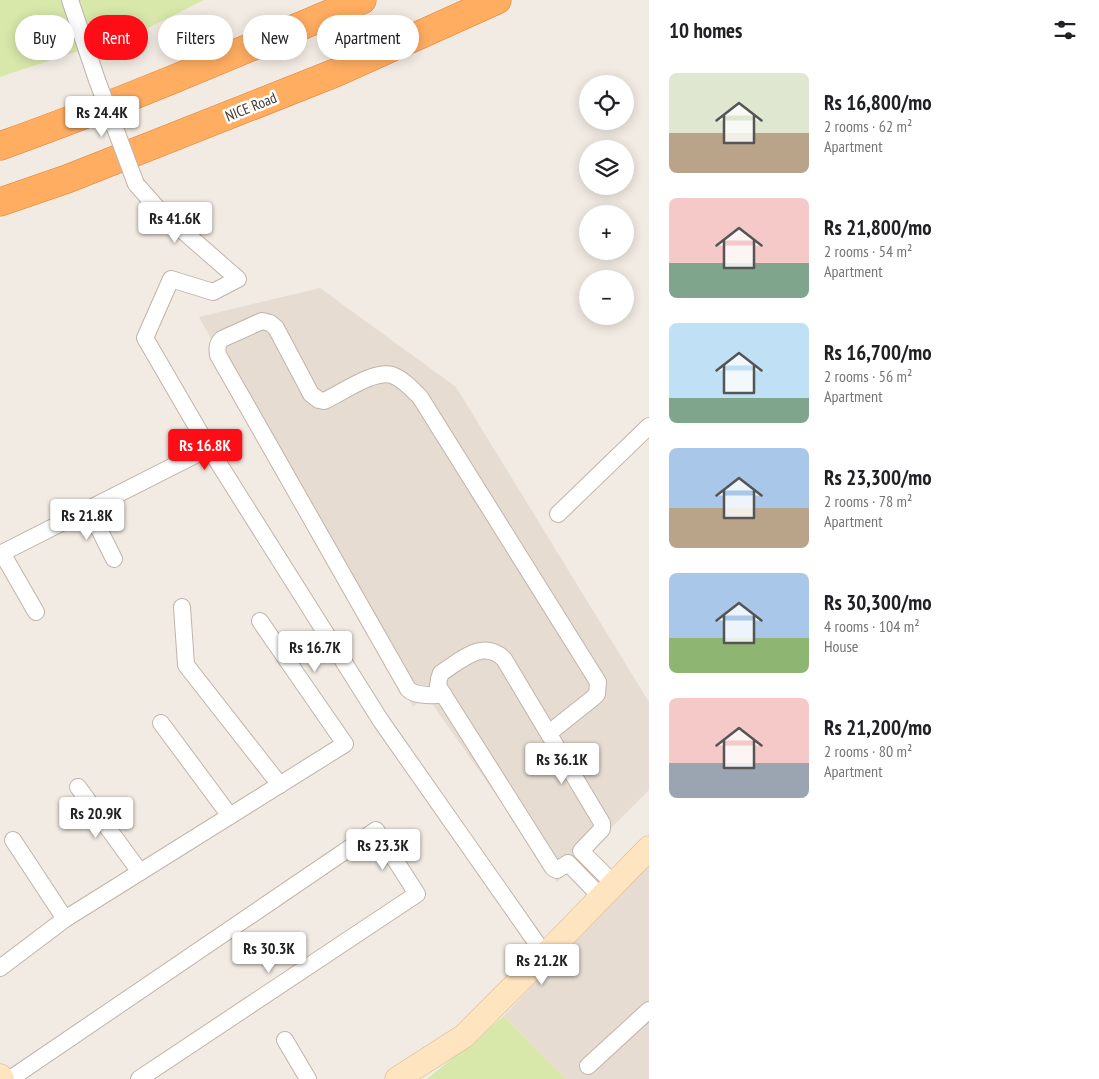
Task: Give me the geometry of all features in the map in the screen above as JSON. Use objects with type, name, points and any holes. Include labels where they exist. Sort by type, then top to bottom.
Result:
[{"type":"highway","points":[[0,146],[196,71],[362,0]]},
{"type":"highway","name":"NICE Road","points":[[0,202],[67,180],[335,73],[497,0]]},
{"type":"street","points":[[70,0],[97,80],[136,184],[159,210],[238,279],[213,292],[171,279],[145,338],[209,448],[381,722],[545,955]]},
{"type":"street","points":[[444,695],[417,694],[412,693],[408,689],[218,355],[217,346],[222,339],[262,321],[270,322],[276,328],[311,394],[320,400],[324,401],[370,377],[383,374],[394,376],[410,386],[420,397],[598,682],[597,694],[549,733]]},
{"type":"street","points":[[558,514],[649,426]]},
{"type":"street","points":[[36,612],[1,553],[209,448]]},
{"type":"street","points":[[89,509],[114,559]]},
{"type":"street","points":[[182,607],[186,665],[280,785]]},
{"type":"street","points":[[2,962],[140,872],[345,744],[260,621]]},
{"type":"street","points":[[480,650],[490,650],[498,653],[504,659],[602,823],[602,829],[568,863],[557,870],[553,868],[444,695],[438,686],[441,674],[472,653],[480,650]]},
{"type":"street","points":[[161,724],[230,816]]},
{"type":"street","points":[[78,787],[140,872]]},
{"type":"street","points":[[10,1079],[376,830],[417,894],[139,1079]]},
{"type":"street","points":[[13,840],[66,920]]},
{"type":"street","points":[[398,1079],[464,1036],[649,848]]},
{"type":"street","points":[[581,851],[608,891]]},
{"type":"street","points":[[568,863],[608,891]]},
{"type":"street","points":[[588,1066],[649,1010]]},
{"type":"street","points":[[285,1040],[308,1079]]},
{"type":"shaded area","points":[[320,288],[456,387],[649,702],[649,790],[557,882],[426,695],[413,707],[199,317]]},
{"type":"shaded area","points":[[649,860],[649,1079],[566,1079],[504,1016]]},
{"type":"green space","points":[[0,0],[204,0],[174,15],[158,15],[158,23],[148,28],[148,15],[84,15],[84,49],[74,52],[74,15],[15,15],[15,60],[51,60],[0,77]]},
{"type":"green space","points":[[504,1016],[566,1079],[427,1079]]}]
